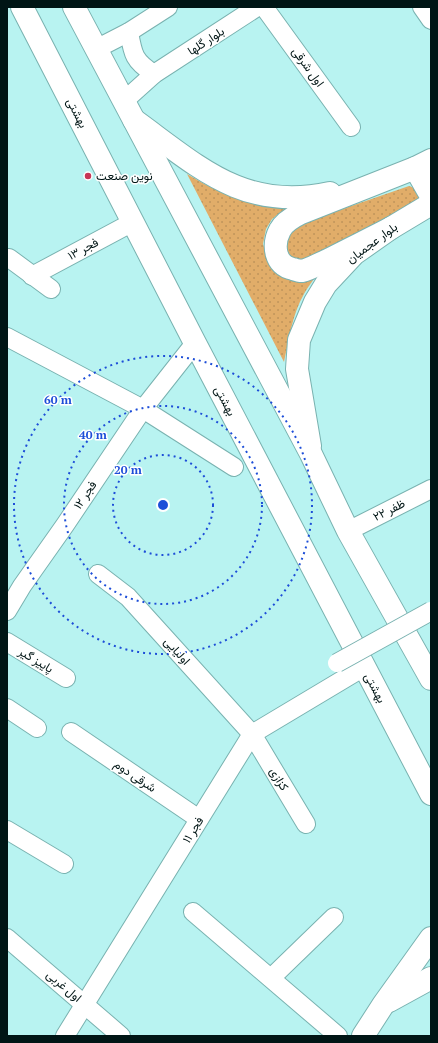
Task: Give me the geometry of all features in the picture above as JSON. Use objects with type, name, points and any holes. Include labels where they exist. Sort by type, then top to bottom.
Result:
[{"type":"main road","name":"بهشتی","points":[[22,7],[195,343],[431,794]]},
{"type":"main road","points":[[74,7],[311,454],[348,530],[431,679]]},
{"type":"main road","points":[[134,120],[207,173],[232,186],[259,194],[281,197],[315,196],[374,183]]},
{"type":"main road","points":[[391,228],[352,248],[301,271],[288,268],[280,262],[276,252],[276,239],[280,229],[286,222],[301,213],[423,164],[431,196]]},
{"type":"main road","name":"بلوار عجمیان","points":[[311,454],[297,370],[299,340],[314,302],[326,284],[354,254],[391,228],[431,204]]},
{"type":"main road","points":[[363,1036],[383,1005],[431,938]]},
{"type":"main road","points":[[383,1005],[431,978]]},
{"type":"street","points":[[96,49],[129,32],[168,7]]},
{"type":"street","name":"بلوار گلها","points":[[124,101],[154,74],[257,7]]},
{"type":"street","name":"اول شرقی","points":[[264,7],[351,127]]},
{"type":"street","points":[[422,7],[431,20]]},
{"type":"street","points":[[129,32],[135,59],[144,68],[154,74]]},
{"type":"street","name":"فجر ۱۳","points":[[32,276],[133,222]]},
{"type":"street","points":[[9,258],[51,289]]},
{"type":"street","points":[[7,337],[143,409],[234,467]]},
{"type":"street","name":"فجر ۱۲","points":[[7,611],[22,586],[143,409],[195,343]]},
{"type":"street","name":"ظفر ۲۲","points":[[348,530],[431,489]]},
{"type":"street","name":"اولیایی","points":[[98,574],[128,597],[252,734]]},
{"type":"street","points":[[337,663],[431,611]]},
{"type":"street","name":"پاییز گیر","points":[[7,642],[66,678]]},
{"type":"street","name":"فجر ۱۱","points":[[65,1036],[252,734],[364,667]]},
{"type":"street","points":[[7,708],[37,728]]},
{"type":"street","name":"شرقی دوم","points":[[71,732],[199,819]]},
{"type":"street","name":"کزازی","points":[[252,734],[306,824]]},
{"type":"street","points":[[7,830],[64,864]]},
{"type":"street","points":[[193,912],[338,1036]]},
{"type":"street","points":[[271,978],[334,918]]},
{"type":"street","name":"اول غربی","points":[[7,938],[121,1036]]},
{"type":"shaded area","points":[[187,174],[212,188],[238,199],[260,204],[290,206],[272,219],[266,229],[263,244],[268,258],[316,276],[305,292],[297,310],[291,327],[284,362]]},
{"type":"shaded area","points":[[409,186],[417,189],[420,194],[416,203],[313,258],[301,260],[293,258],[287,251],[282,240],[296,225]]},
{"type":"place","name":"نوین صنعت","points":[[88,176]]}]
